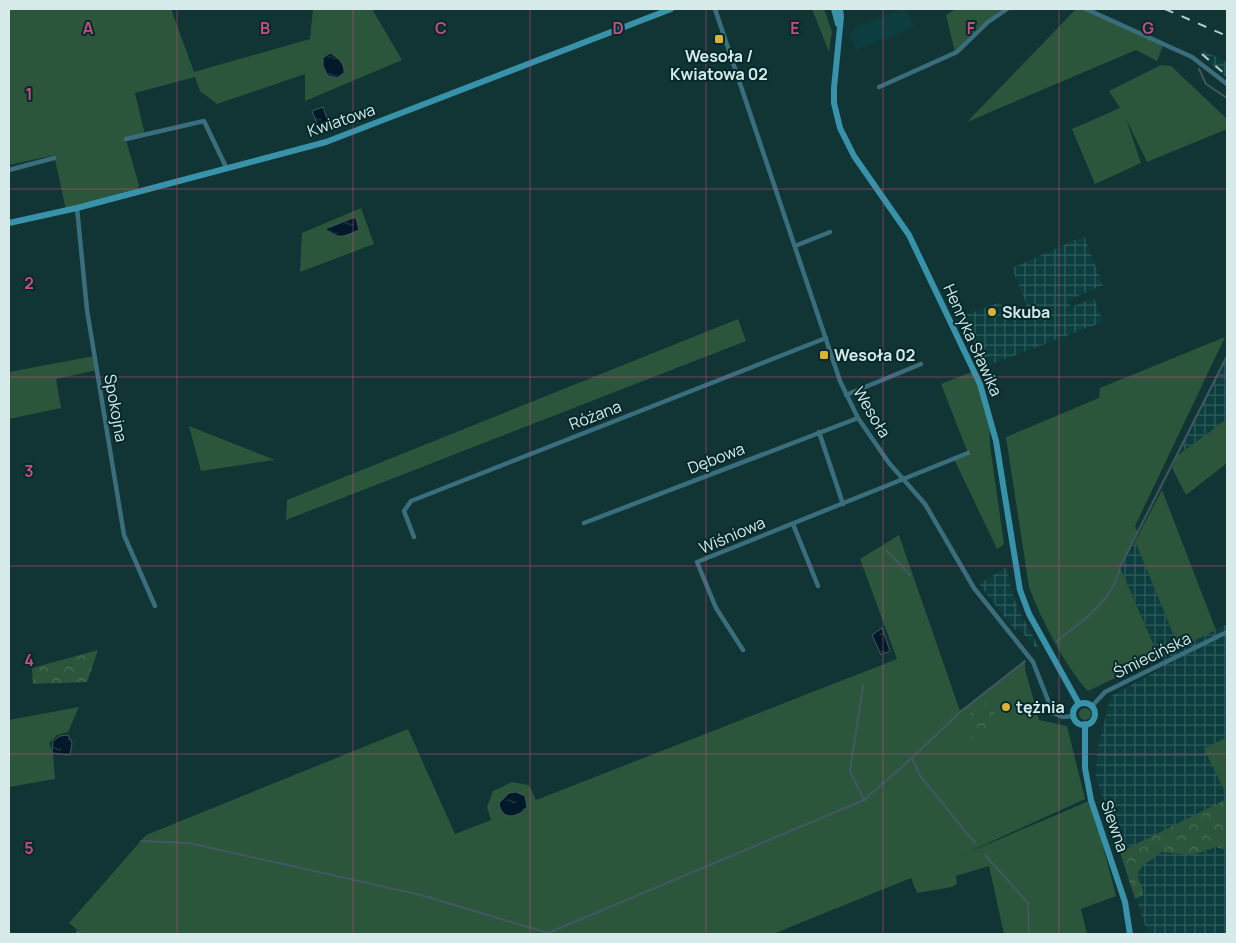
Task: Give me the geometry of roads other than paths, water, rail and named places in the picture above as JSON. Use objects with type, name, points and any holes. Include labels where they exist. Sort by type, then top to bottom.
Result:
[{"type":"main road","name":"Kwiatowa","points":[[9,223],[77,208],[342,136],[671,9]]},
{"type":"main road","name":"Henryka Sławika","points":[[834,9],[840,28]]},
{"type":"main road","name":"Henryka Sławika","points":[[840,9],[834,88],[834,103],[840,128],[854,156],[909,235],[980,384],[996,441],[1020,590],[1029,614],[1079,704]]},
{"type":"main road","points":[[1085,703],[1092,706],[1095,717],[1091,722],[1079,723],[1074,716],[1074,709],[1079,704],[1085,703]]},
{"type":"main road","name":"Siewna","points":[[1085,724],[1087,782],[1091,800],[1125,902],[1130,934]]},
{"type":"street","name":"Wesoła","points":[[715,9],[846,395],[858,418],[889,463],[924,504],[974,588],[1033,662],[1053,713],[1063,717],[1074,716]]},
{"type":"street","points":[[879,87],[957,52],[988,22],[1006,9]]},
{"type":"street","points":[[1086,9],[1192,57],[1227,84]]},
{"type":"street","points":[[126,139],[204,121],[226,167]]},
{"type":"street","points":[[9,170],[54,158]]},
{"type":"street","name":"Spokojna","points":[[77,208],[87,310],[124,535],[155,606]]},
{"type":"street","points":[[795,246],[830,232]]},
{"type":"street","name":"Różana","points":[[414,537],[404,511],[411,501],[826,338]]},
{"type":"street","points":[[846,395],[921,364]]},
{"type":"street","name":"Dębowa","points":[[584,523],[858,418]]},
{"type":"street","points":[[819,432],[843,504]]},
{"type":"street","name":"Wiśniowa","points":[[743,650],[716,608],[697,562],[968,453]]},
{"type":"street","points":[[793,524],[818,586]]},
{"type":"street","name":"Śmiecińska","points":[[1092,706],[1105,692],[1227,632]]},
{"type":"water","points":[[330,53],[338,58],[344,69],[344,73],[337,78],[328,76],[323,66],[323,58]]},
{"type":"water","points":[[323,107],[330,127],[320,131],[312,111]]},
{"type":"water","points":[[356,218],[359,230],[349,234],[338,236],[325,229]]},
{"type":"water","points":[[882,628],[890,651],[881,655],[872,635]]},
{"type":"water","points":[[68,735],[72,743],[70,755],[52,753],[53,741],[60,736]]},
{"type":"water","points":[[516,792],[525,796],[527,807],[519,814],[506,815],[500,809],[499,803],[509,793]]},
{"type":"waterway","points":[[1199,69],[1206,84],[1227,98]]},
{"type":"waterway","points":[[1057,641],[1087,618],[1111,590],[1120,567],[1227,356]]},
{"type":"waterway","points":[[886,550],[910,575]]},
{"type":"waterway","points":[[975,843],[921,777],[912,758],[960,712],[1025,661]]},
{"type":"waterway","points":[[863,686],[850,771],[864,800]]},
{"type":"waterway","points":[[141,841],[189,843],[421,895],[548,933],[864,800],[912,758]]},
{"type":"waterway","points":[[985,855],[1028,903],[1029,934]]},
{"type":"waterway","points":[[77,932],[82,934]]},
{"type":"railway","points":[[1165,9],[1227,36]]},
{"type":"railway","points":[[1202,54],[1227,76]]},
{"type":"place","name":"Wesoła / Kwiatowa 02","points":[[719,39]]},
{"type":"place","name":"Skuba","points":[[992,312]]},
{"type":"place","name":"Wesoła 02","points":[[824,355]]},
{"type":"place","name":"tężnia","points":[[1006,707]]}]
